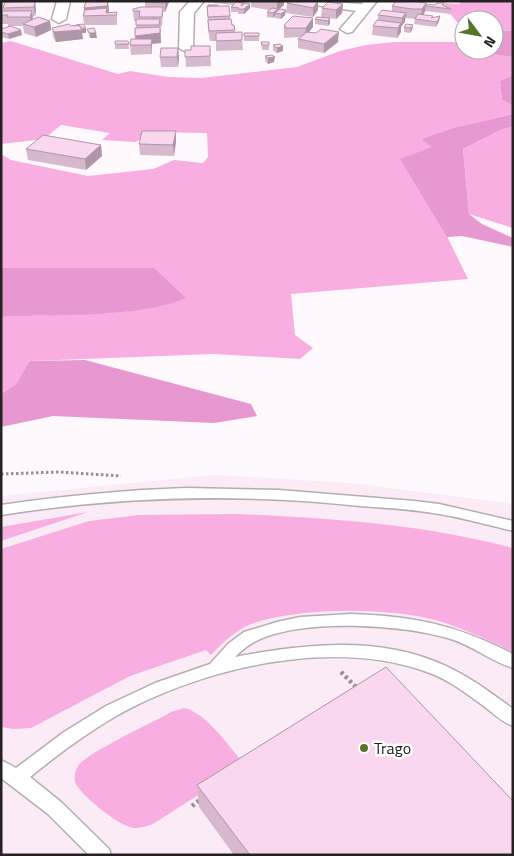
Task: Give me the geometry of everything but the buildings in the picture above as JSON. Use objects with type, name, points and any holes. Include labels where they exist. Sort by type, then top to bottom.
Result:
[{"type":"street","points":[[59,19],[64,1]]},
{"type":"street","points":[[186,48],[187,12],[198,1]]},
{"type":"street","points":[[315,1],[368,5]]},
{"type":"street","points":[[347,30],[368,5]]},
{"type":"lane","points":[[1,510],[99,497],[264,492],[438,509],[513,526]]},
{"type":"lane","points":[[216,668],[233,648],[255,634],[314,622],[375,620],[413,623],[449,632],[513,662]]},
{"type":"lane","points":[[102,855],[61,812],[9,772],[125,704],[170,684],[216,668],[308,652],[355,652],[397,657],[429,666],[452,678],[513,719]]},
{"type":"path","points":[[1,474],[59,472],[122,476]]},
{"type":"path","points":[[342,672],[359,690]]},
{"type":"path","points":[[192,806],[206,797]]},
{"type":"shaded area","points":[[461,1],[513,1],[513,31],[504,31],[504,10],[454,10],[454,18],[441,3],[459,4]]},
{"type":"shaded area","points":[[504,31],[513,31],[513,57],[504,56]]},
{"type":"shaded area","points":[[11,41],[118,74],[130,71],[169,77],[201,78],[297,67],[340,51],[366,45],[394,42],[454,42],[454,60],[504,60],[504,56],[513,57],[513,75],[500,81],[502,100],[513,106],[513,114],[453,128],[421,139],[433,146],[444,230],[468,279],[291,294],[295,335],[313,348],[300,359],[214,354],[31,361],[16,384],[1,394],[1,317],[96,313],[154,268],[1,268],[1,154],[11,160],[88,176],[153,169],[174,160],[203,163],[208,157],[207,133],[150,132],[136,142],[102,140],[110,133],[61,125],[44,139],[1,144],[1,43]]},
{"type":"shaded area","points":[[513,75],[513,106],[502,100],[500,81]]},
{"type":"shaded area","points":[[513,114],[513,127],[503,129],[463,149],[469,214],[482,224],[513,238],[513,247],[462,236],[447,237],[400,159],[432,147],[421,139],[453,128]]},
{"type":"shaded area","points":[[513,127],[513,228],[469,214],[463,149],[503,129]]},
{"type":"shaded area","points":[[1,268],[154,268],[186,298],[145,309],[121,312],[1,317]]},
{"type":"shaded area","points":[[85,360],[251,404],[257,416],[214,423],[53,416],[1,427],[1,394],[16,384],[30,361]]},
{"type":"shaded area","points":[[214,475],[351,483],[513,504],[513,855],[1,855],[1,496]]},
{"type":"shaded area","points":[[88,512],[1,541],[1,527]]},
{"type":"shaded area","points":[[238,514],[342,520],[411,528],[445,533],[513,548],[513,652],[458,628],[419,616],[371,611],[297,614],[248,625],[231,636],[211,655],[206,650],[130,676],[31,728],[13,729],[1,727],[1,549],[89,521],[139,515]]},
{"type":"shaded area","points":[[184,708],[201,716],[209,723],[245,765],[153,824],[140,828],[133,828],[121,823],[99,808],[80,789],[75,782],[75,775],[78,766],[84,760],[171,712]]},
{"type":"place","name":"Trago","points":[[364,748]]}]
